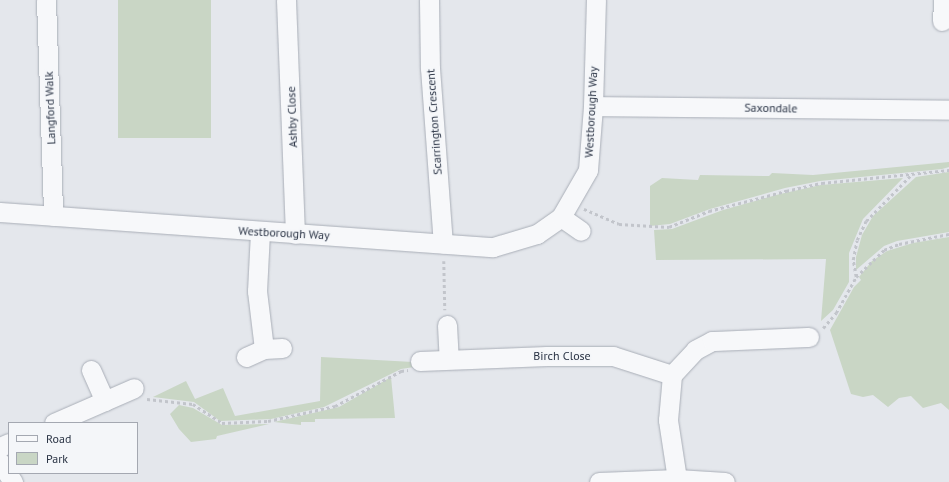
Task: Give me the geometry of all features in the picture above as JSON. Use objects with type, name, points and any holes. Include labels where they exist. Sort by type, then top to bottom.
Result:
[{"type":"street","name":"Langford Walk","points":[[46,0],[53,216]]},
{"type":"street","name":"Ashby Close","points":[[286,0],[295,234]]},
{"type":"street","name":"Scarrington Crescent","points":[[429,0],[430,68],[443,244]]},
{"type":"street","name":"Westborough Way","points":[[0,212],[260,232],[492,247],[537,234],[566,210],[588,170],[593,106],[596,0]]},
{"type":"street","points":[[942,21],[943,0]]},
{"type":"street","name":"Saxondale","points":[[593,106],[949,110]]},
{"type":"street","points":[[566,210],[581,231]]},
{"type":"street","points":[[260,232],[257,291],[264,349]]},
{"type":"street","points":[[447,326],[449,359]]},
{"type":"street","points":[[677,479],[668,420],[672,375],[695,350],[712,341],[809,337]]},
{"type":"street","points":[[246,357],[264,349],[282,348]]},
{"type":"street","name":"Birch Close","points":[[420,361],[449,359],[613,356],[672,375]]},
{"type":"street","points":[[91,370],[105,400]]},
{"type":"street","points":[[56,422],[134,388]]},
{"type":"street","points":[[0,462],[13,482]]},
{"type":"street","points":[[599,482],[677,479],[725,482]]},
{"type":"path","points":[[566,210],[619,224],[669,227],[709,211],[822,183],[949,170]]},
{"type":"path","points":[[856,277],[853,260],[857,240],[866,221],[911,175]]},
{"type":"path","points":[[809,337],[820,331],[836,313],[856,277],[884,250],[899,244],[949,234]]},
{"type":"path","points":[[443,244],[445,318],[447,326]]},
{"type":"path","points":[[134,388],[137,397],[193,404],[222,423],[268,422],[335,406],[400,371],[417,369],[420,361]]},
{"type":"green space","points":[[118,0],[211,0],[211,138],[118,138]]},
{"type":"green space","points":[[949,162],[949,167],[942,169],[820,181],[785,188],[710,209],[670,224],[650,226],[650,186],[662,178],[698,180],[700,175],[769,176],[772,173],[813,175]]},
{"type":"green space","points":[[949,172],[949,232],[897,241],[884,246],[856,270],[856,257],[862,235],[873,216],[916,177]]},
{"type":"green space","points":[[903,178],[863,219],[849,253],[849,282],[833,310],[821,321],[826,259],[656,260],[654,230],[672,229],[723,210],[780,194],[821,185]]},
{"type":"green space","points":[[949,237],[949,410],[941,403],[923,408],[911,396],[899,398],[888,407],[873,395],[863,397],[851,394],[830,330],[854,287],[861,280],[859,277],[872,261],[887,251],[913,243]]},
{"type":"green space","points":[[321,357],[413,362],[414,367],[401,369],[324,407],[271,419],[220,421],[194,402],[153,397],[186,381],[195,399],[223,388],[235,416],[320,401]]},
{"type":"green space","points":[[391,377],[395,418],[315,419],[315,422],[301,422],[301,425],[274,422],[339,407]]},
{"type":"green space","points":[[179,405],[193,408],[222,425],[269,424],[217,436],[216,439],[191,442],[179,429],[170,414]]}]
